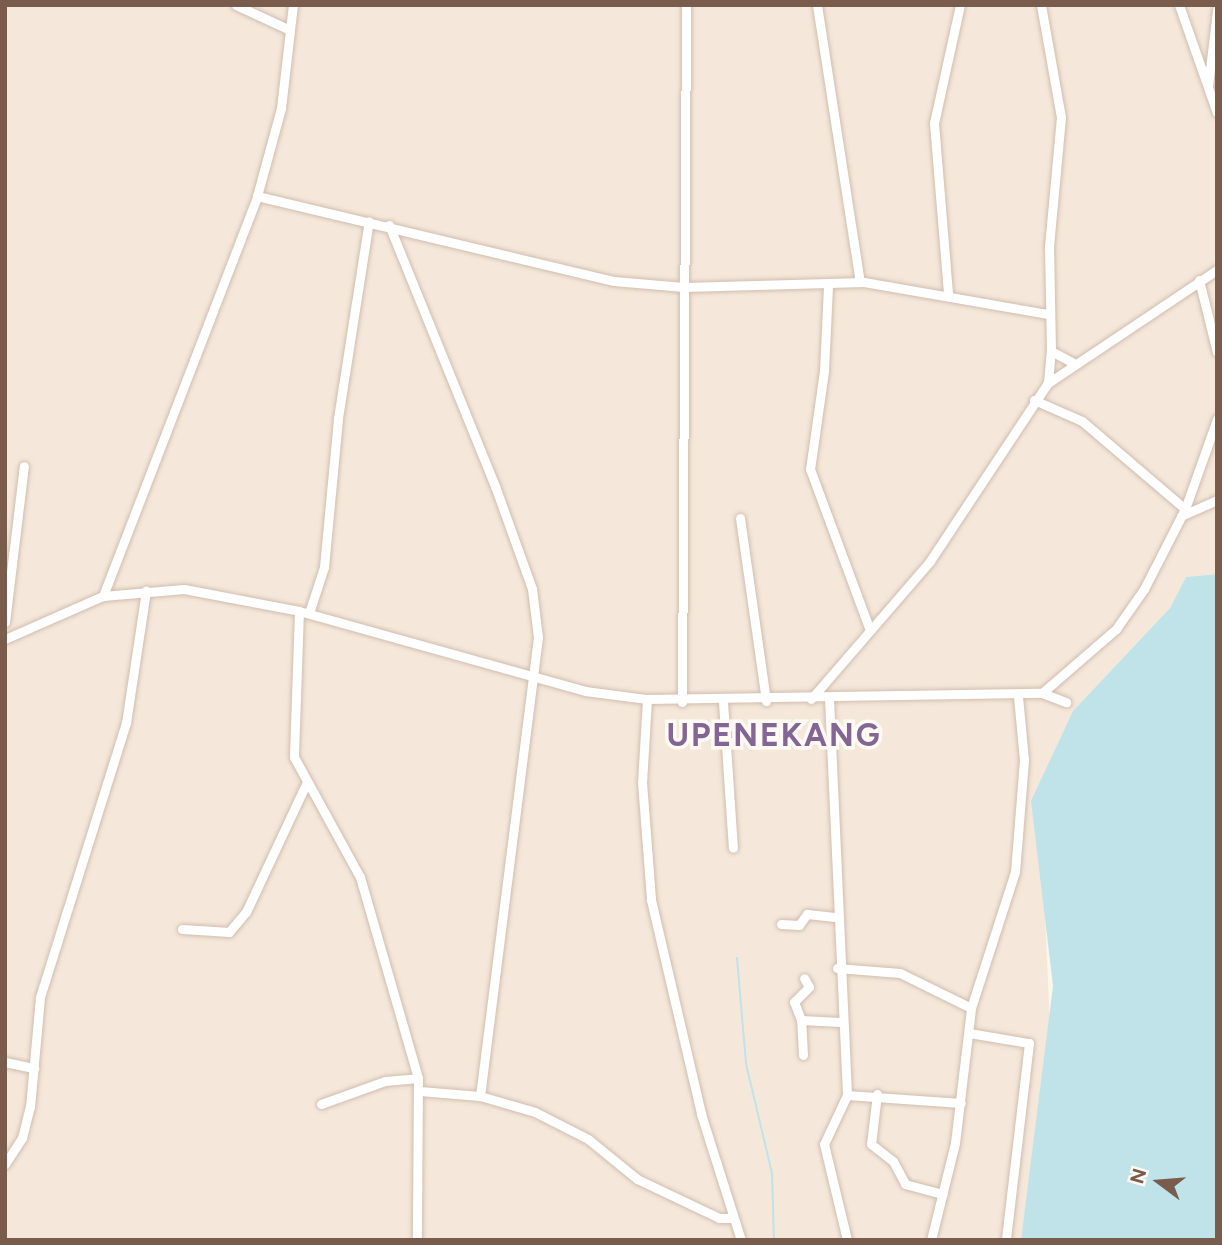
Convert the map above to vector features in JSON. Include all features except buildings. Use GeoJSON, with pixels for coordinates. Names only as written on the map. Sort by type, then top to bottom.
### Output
{"type":"FeatureCollection","features":[{"type":"Feature","properties":{"kind":"street"},"geometry":{"type":"LineString","coordinates":[[236,5],[288,29]]}},
{"type":"Feature","properties":{"kind":"street"},"geometry":{"type":"LineString","coordinates":[[103,596],[257,195],[281,108],[288,29],[293,5]]}},
{"type":"Feature","properties":{"kind":"street"},"geometry":{"type":"LineString","coordinates":[[682,702],[686,5]]}},
{"type":"Feature","properties":{"kind":"street"},"geometry":{"type":"LineString","coordinates":[[817,5],[860,282]]}},
{"type":"Feature","properties":{"kind":"street"},"geometry":{"type":"LineString","coordinates":[[948,293],[934,123],[960,5]]}},
{"type":"Feature","properties":{"kind":"street"},"geometry":{"type":"LineString","coordinates":[[1041,5],[1061,117],[1048,314],[1051,351],[1048,383]]}},
{"type":"Feature","properties":{"kind":"street"},"geometry":{"type":"LineString","coordinates":[[1179,5],[1217,113]]}},
{"type":"Feature","properties":{"kind":"street"},"geometry":{"type":"LineString","coordinates":[[1208,87],[1217,10]]}},
{"type":"Feature","properties":{"kind":"street"},"geometry":{"type":"LineString","coordinates":[[257,195],[614,281],[684,287],[828,286],[860,282],[948,293],[1006,311],[1048,314]]}},
{"type":"Feature","properties":{"kind":"street"},"geometry":{"type":"LineString","coordinates":[[369,221],[338,418],[324,567],[304,612],[294,757],[360,877],[418,1078],[417,1240]]}},
{"type":"Feature","properties":{"kind":"street"},"geometry":{"type":"LineString","coordinates":[[389,225],[532,589],[538,637],[480,1096]]}},
{"type":"Feature","properties":{"kind":"street"},"geometry":{"type":"LineString","coordinates":[[811,699],[960,519],[1034,400],[1048,383],[1072,362],[1217,270]]}},
{"type":"Feature","properties":{"kind":"street"},"geometry":{"type":"LineString","coordinates":[[1199,280],[1217,352]]}},
{"type":"Feature","properties":{"kind":"street"},"geometry":{"type":"LineString","coordinates":[[828,286],[824,372],[810,469],[869,628]]}},
{"type":"Feature","properties":{"kind":"street"},"geometry":{"type":"LineString","coordinates":[[1051,351],[1072,362]]}},
{"type":"Feature","properties":{"kind":"street"},"geometry":{"type":"LineString","coordinates":[[1034,400],[1082,421],[1183,513]]}},
{"type":"Feature","properties":{"kind":"street"},"geometry":{"type":"LineString","coordinates":[[1042,693],[1116,629],[1183,513],[1217,419]]}},
{"type":"Feature","properties":{"kind":"street"},"geometry":{"type":"LineString","coordinates":[[5,622],[24,466]]}},
{"type":"Feature","properties":{"kind":"street"},"geometry":{"type":"LineString","coordinates":[[1183,513],[1217,500]]}},
{"type":"Feature","properties":{"kind":"street"},"geometry":{"type":"LineString","coordinates":[[740,518],[766,701]]}},
{"type":"Feature","properties":{"kind":"street"},"geometry":{"type":"LineString","coordinates":[[5,1164],[22,1138],[34,1068],[40,997],[126,723],[146,590]]}},
{"type":"Feature","properties":{"kind":"street"},"geometry":{"type":"LineString","coordinates":[[5,639],[103,596],[146,590],[225,592],[532,678],[647,699],[723,702],[829,698],[1018,697],[1042,693],[1066,702]]}},
{"type":"Feature","properties":{"kind":"street"},"geometry":{"type":"LineString","coordinates":[[931,1240],[961,1103],[971,1008],[1015,872],[1024,760],[1018,697]]}},
{"type":"Feature","properties":{"kind":"street"},"geometry":{"type":"LineString","coordinates":[[829,698],[836,968],[847,1095],[824,1144],[847,1240]]}},
{"type":"Feature","properties":{"kind":"street"},"geometry":{"type":"LineString","coordinates":[[647,699],[642,782],[650,900],[741,1240]]}},
{"type":"Feature","properties":{"kind":"street"},"geometry":{"type":"LineString","coordinates":[[723,702],[733,848]]}},
{"type":"Feature","properties":{"kind":"street"},"geometry":{"type":"LineString","coordinates":[[182,929],[229,932],[246,912],[307,782]]}},
{"type":"Feature","properties":{"kind":"street"},"geometry":{"type":"LineString","coordinates":[[781,924],[799,925],[807,914],[835,917]]}},
{"type":"Feature","properties":{"kind":"street"},"geometry":{"type":"LineString","coordinates":[[836,968],[900,973],[971,1008]]}},
{"type":"Feature","properties":{"kind":"street"},"geometry":{"type":"LineString","coordinates":[[803,1055],[801,1020],[794,1002],[809,987],[804,978]]}},
{"type":"Feature","properties":{"kind":"street"},"geometry":{"type":"LineString","coordinates":[[801,1020],[841,1022]]}},
{"type":"Feature","properties":{"kind":"street"},"geometry":{"type":"LineString","coordinates":[[969,1033],[1028,1043],[1028,1087],[1006,1240]]}},
{"type":"Feature","properties":{"kind":"street"},"geometry":{"type":"LineString","coordinates":[[5,1062],[34,1068]]}},
{"type":"Feature","properties":{"kind":"street"},"geometry":{"type":"LineString","coordinates":[[321,1104],[385,1081],[418,1078]]}},
{"type":"Feature","properties":{"kind":"street"},"geometry":{"type":"LineString","coordinates":[[420,1091],[480,1096],[562,1124],[637,1179],[733,1218]]}},
{"type":"Feature","properties":{"kind":"street"},"geometry":{"type":"LineString","coordinates":[[847,1095],[877,1094],[921,1104],[961,1103]]}},
{"type":"Feature","properties":{"kind":"street"},"geometry":{"type":"LineString","coordinates":[[877,1094],[871,1144],[893,1161],[905,1184],[943,1194]]}},
{"type":"Feature","properties":{"kind":"shaded area"},"geometry":{"type":"Polygon","coordinates":[[[5,5],[1217,5],[1217,574],[1186,577],[1170,608],[1073,711],[1045,914],[1050,1027],[1021,1240],[5,1240],[5,5]]]}},
{"type":"Feature","properties":{"kind":"water"},"geometry":{"type":"Polygon","coordinates":[[[1217,574],[1217,1240],[1021,1240],[1053,986],[1031,801],[1073,711],[1170,608],[1186,577],[1217,574]]]}},
{"type":"Feature","properties":{"kind":"waterway"},"geometry":{"type":"LineString","coordinates":[[737,958],[746,1064],[772,1173],[774,1240]]}},
{"type":"Feature","properties":{"kind":"district","name":"UPENEKANG"},"geometry":{"type":"Point","coordinates":[774,735]}}]}
